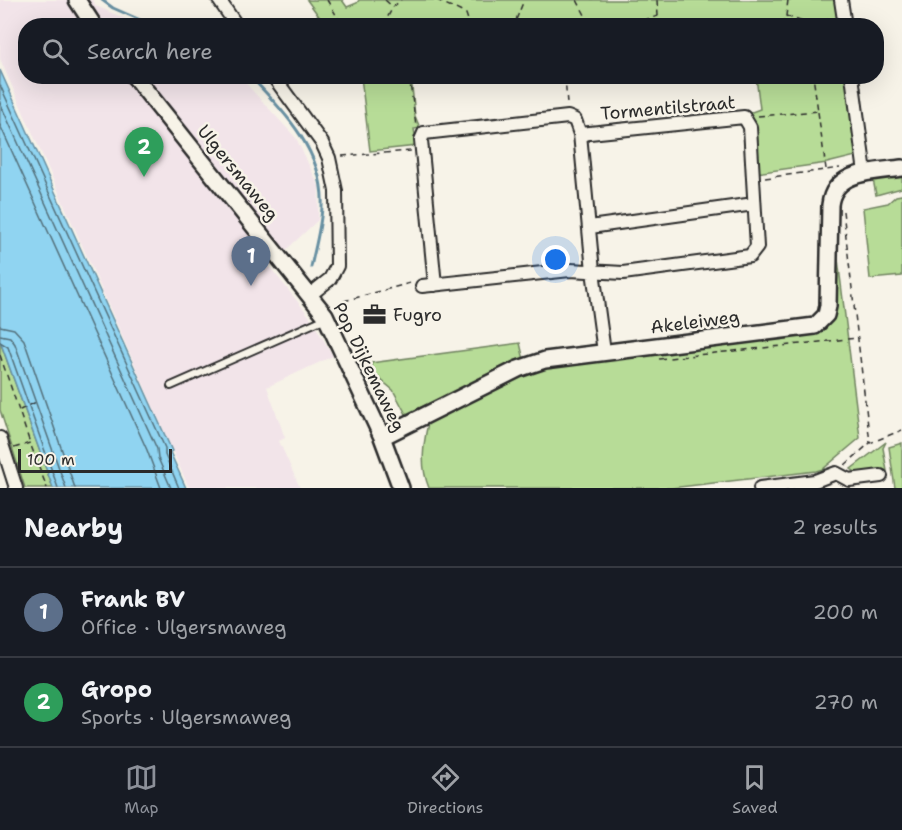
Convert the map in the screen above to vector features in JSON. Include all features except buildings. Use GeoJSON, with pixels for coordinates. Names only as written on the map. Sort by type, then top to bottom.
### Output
{"type":"FeatureCollection","features":[{"type":"Feature","properties":{"kind":"street"},"geometry":{"type":"LineString","coordinates":[[77,0],[89,18]]}},
{"type":"Feature","properties":{"kind":"street"},"geometry":{"type":"LineString","coordinates":[[219,0],[231,18]]}},
{"type":"Feature","properties":{"kind":"street"},"geometry":{"type":"LineString","coordinates":[[842,0],[844,18]]}},
{"type":"Feature","properties":{"kind":"street","name":"Ulgersmaweg"},"geometry":{"type":"LineString","coordinates":[[140,84],[310,295]]}},
{"type":"Feature","properties":{"kind":"street","name":"Pop Dijkemaweg"},"geometry":{"type":"LineString","coordinates":[[279,84],[322,143],[329,158],[336,191],[337,266],[330,279],[310,295],[326,317],[382,437],[401,488]]}},
{"type":"Feature","properties":{"kind":"street"},"geometry":{"type":"LineString","coordinates":[[853,84],[865,173]]}},
{"type":"Feature","properties":{"kind":"street"},"geometry":{"type":"LineString","coordinates":[[435,285],[421,136],[428,131],[568,117]]}},
{"type":"Feature","properties":{"kind":"street","name":"Tormentilstraat"},"geometry":{"type":"LineString","coordinates":[[568,117],[575,120],[580,134],[593,271],[604,352]]}},
{"type":"Feature","properties":{"kind":"street","name":"Tormentilstraat"},"geometry":{"type":"LineString","coordinates":[[422,286],[570,270],[623,273],[750,256],[757,247],[750,127],[744,117],[580,134]]}},
{"type":"Feature","properties":{"kind":"street","name":"Akeleiweg"},"geometry":{"type":"LineString","coordinates":[[382,437],[531,363],[815,326],[826,315],[828,306],[832,195],[846,179],[865,173],[902,168]]}},
{"type":"Feature","properties":{"kind":"street"},"geometry":{"type":"LineString","coordinates":[[590,227],[754,204]]}},
{"type":"Feature","properties":{"kind":"street"},"geometry":{"type":"LineString","coordinates":[[0,438],[2,451],[16,488]]}},
{"type":"Feature","properties":{"kind":"street"},"geometry":{"type":"LineString","coordinates":[[760,488],[815,481],[836,473],[849,480],[881,476]]}},
{"type":"Feature","properties":{"kind":"lane"},"geometry":{"type":"LineString","coordinates":[[171,387],[326,317]]}},
{"type":"Feature","properties":{"kind":"path"},"geometry":{"type":"LineString","coordinates":[[327,0],[338,18]]}},
{"type":"Feature","properties":{"kind":"path"},"geometry":{"type":"LineString","coordinates":[[385,0],[393,7]]}},
{"type":"Feature","properties":{"kind":"path"},"geometry":{"type":"LineString","coordinates":[[387,18],[393,7],[401,0]]}},
{"type":"Feature","properties":{"kind":"path"},"geometry":{"type":"LineString","coordinates":[[437,0],[466,14],[467,18]]}},
{"type":"Feature","properties":{"kind":"path"},"geometry":{"type":"LineString","coordinates":[[517,18],[524,0]]}},
{"type":"Feature","properties":{"kind":"path"},"geometry":{"type":"LineString","coordinates":[[577,0],[587,18]]}},
{"type":"Feature","properties":{"kind":"path"},"geometry":{"type":"LineString","coordinates":[[650,18],[657,16],[657,0]]}},
{"type":"Feature","properties":{"kind":"path"},"geometry":{"type":"LineString","coordinates":[[788,0],[786,16],[791,18]]}},
{"type":"Feature","properties":{"kind":"path"},"geometry":{"type":"LineString","coordinates":[[410,84],[414,123],[421,136]]}},
{"type":"Feature","properties":{"kind":"path"},"geometry":{"type":"LineString","coordinates":[[566,84],[568,117]]}},
{"type":"Feature","properties":{"kind":"path"},"geometry":{"type":"LineString","coordinates":[[814,84],[818,111],[821,115],[826,170]]}},
{"type":"Feature","properties":{"kind":"path"},"geometry":{"type":"LineString","coordinates":[[744,117],[818,111]]}},
{"type":"Feature","properties":{"kind":"path"},"geometry":{"type":"LineString","coordinates":[[329,158],[422,150]]}},
{"type":"Feature","properties":{"kind":"path"},"geometry":{"type":"LineString","coordinates":[[752,179],[841,168]]}},
{"type":"Feature","properties":{"kind":"path"},"geometry":{"type":"LineString","coordinates":[[842,202],[870,443]]}},
{"type":"Feature","properties":{"kind":"path"},"geometry":{"type":"LineString","coordinates":[[326,317],[344,301],[415,282],[422,286]]}},
{"type":"Feature","properties":{"kind":"path"},"geometry":{"type":"LineString","coordinates":[[651,360],[858,338]]}},
{"type":"Feature","properties":{"kind":"path"},"geometry":{"type":"LineString","coordinates":[[0,355],[47,488]]}},
{"type":"Feature","properties":{"kind":"path"},"geometry":{"type":"LineString","coordinates":[[19,411],[38,401]]}},
{"type":"Feature","properties":{"kind":"path"},"geometry":{"type":"LineString","coordinates":[[836,473],[870,443],[902,430]]}},
{"type":"Feature","properties":{"kind":"path"},"geometry":{"type":"LineString","coordinates":[[2,451],[30,443]]}},
{"type":"Feature","properties":{"kind":"shaded area"},"geometry":{"type":"Polygon","coordinates":[[[0,0],[93,0],[96,6],[123,18],[18,18],[18,84],[246,84],[296,138],[319,186],[318,220],[269,266],[310,317],[333,356],[267,387],[285,438],[279,441],[300,488],[189,488],[0,59],[0,0]]]}},
{"type":"Feature","properties":{"kind":"green space"},"geometry":{"type":"Polygon","coordinates":[[[307,0],[342,0],[347,7],[359,0],[839,0],[841,18],[320,18],[307,0]]]}},
{"type":"Feature","properties":{"kind":"green space"},"geometry":{"type":"Polygon","coordinates":[[[362,84],[412,84],[415,116],[420,128],[414,129],[417,146],[370,151],[362,84]]]}},
{"type":"Feature","properties":{"kind":"green space"},"geometry":{"type":"Polygon","coordinates":[[[757,84],[850,84],[860,155],[827,163],[756,173],[749,113],[760,109],[757,84]]]}},
{"type":"Feature","properties":{"kind":"green space"},"geometry":{"type":"Polygon","coordinates":[[[902,173],[902,188],[876,195],[873,179],[902,173]]]}},
{"type":"Feature","properties":{"kind":"green space"},"geometry":{"type":"Polygon","coordinates":[[[902,195],[902,276],[870,279],[863,208],[888,203],[896,196],[902,195]]]}},
{"type":"Feature","properties":{"kind":"green space"},"geometry":{"type":"Polygon","coordinates":[[[836,243],[860,438],[823,469],[671,488],[429,488],[424,472],[423,456],[428,423],[527,370],[824,322],[836,243]]]}},
{"type":"Feature","properties":{"kind":"green space"},"geometry":{"type":"Polygon","coordinates":[[[0,341],[53,488],[25,488],[0,410],[0,341]]]}},
{"type":"Feature","properties":{"kind":"green space"},"geometry":{"type":"Polygon","coordinates":[[[520,343],[524,360],[406,414],[393,390],[374,374],[371,363],[520,343]]]}},
{"type":"Feature","properties":{"kind":"green space"},"geometry":{"type":"Polygon","coordinates":[[[886,442],[883,448],[887,471],[857,473],[851,469],[886,442]]]}},
{"type":"Feature","properties":{"kind":"green space"},"geometry":{"type":"Polygon","coordinates":[[[902,443],[902,488],[895,488],[889,447],[902,443]]]}},
{"type":"Feature","properties":{"kind":"water"},"geometry":{"type":"Polygon","coordinates":[[[0,70],[172,451],[170,452],[186,488],[53,488],[0,341],[0,70]]]}},
{"type":"Feature","properties":{"kind":"waterway"},"geometry":{"type":"LineString","coordinates":[[102,0],[113,8],[136,18]]}},
{"type":"Feature","properties":{"kind":"waterway"},"geometry":{"type":"LineString","coordinates":[[257,84],[289,119],[310,152],[317,169],[322,207],[311,267]]}},
{"type":"Feature","properties":{"kind":"place","name":"Gropo"},"geometry":{"type":"Point","coordinates":[144,177]}},
{"type":"Feature","properties":{"kind":"place","name":"Frank BV"},"geometry":{"type":"Point","coordinates":[251,286]}},
{"type":"Feature","properties":{"kind":"place","name":"Fugro"},"geometry":{"type":"Point","coordinates":[375,315]}}]}
